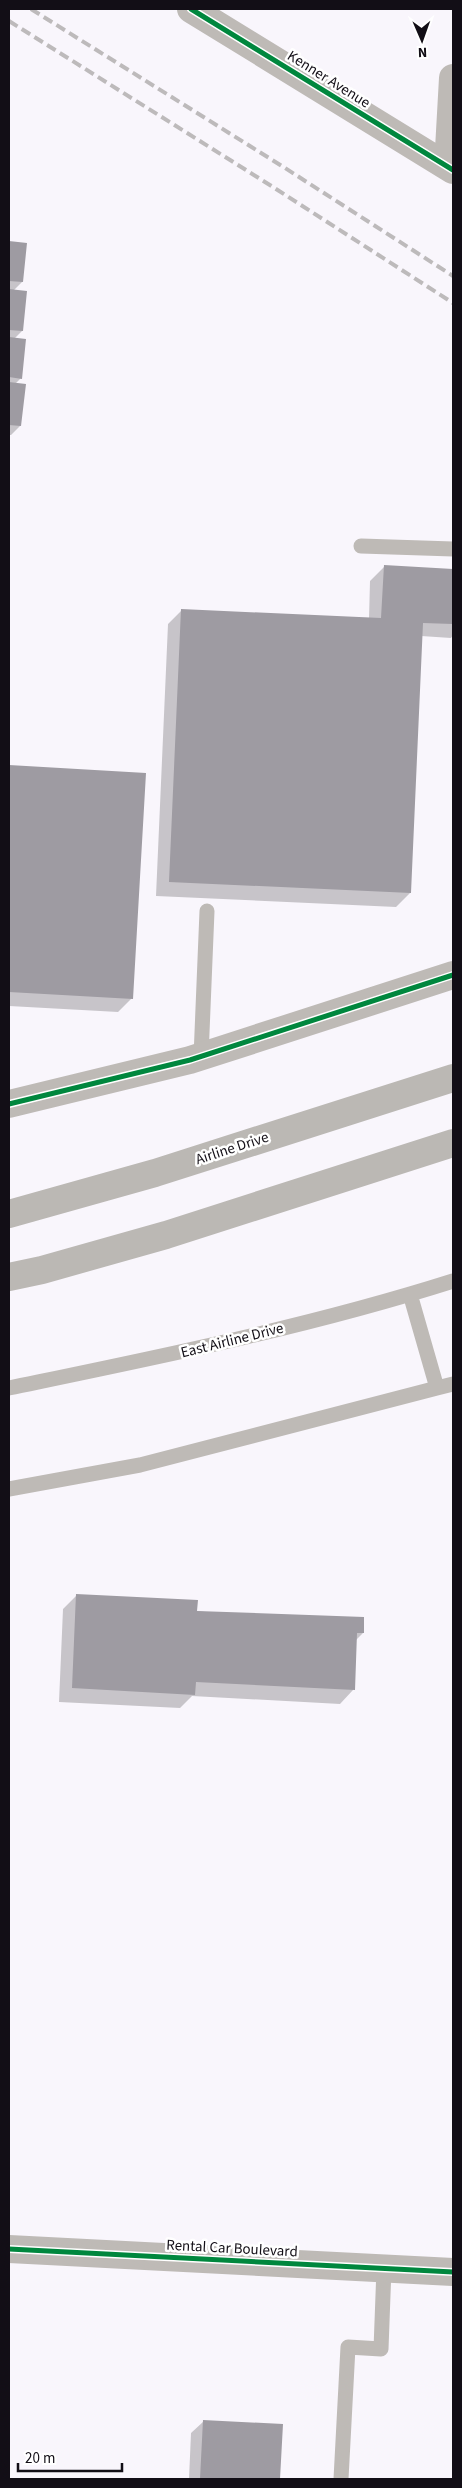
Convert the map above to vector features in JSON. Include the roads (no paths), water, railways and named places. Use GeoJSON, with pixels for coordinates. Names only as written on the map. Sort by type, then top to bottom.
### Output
{"type":"FeatureCollection","features":[{"type":"Feature","properties":{"kind":"highway","name":"Airline Drive"},"geometry":{"type":"LineString","coordinates":[[9,1214],[155,1173],[453,1078]]}},
{"type":"Feature","properties":{"kind":"highway"},"geometry":{"type":"LineString","coordinates":[[9,1277],[42,1270],[166,1235],[453,1143]]}},
{"type":"Feature","properties":{"kind":"street","name":"Kenner Avenue"},"geometry":{"type":"LineString","coordinates":[[191,9],[451,169]]}},
{"type":"Feature","properties":{"kind":"street"},"geometry":{"type":"LineString","coordinates":[[451,169],[453,78]]}},
{"type":"Feature","properties":{"kind":"street"},"geometry":{"type":"LineString","coordinates":[[9,1104],[201,1057],[453,975]]}},
{"type":"Feature","properties":{"kind":"street","name":"Rental Car Boulevard"},"geometry":{"type":"LineString","coordinates":[[9,2249],[453,2272]]}},
{"type":"Feature","properties":{"kind":"lane"},"geometry":{"type":"LineString","coordinates":[[361,546],[453,549]]}},
{"type":"Feature","properties":{"kind":"lane"},"geometry":{"type":"LineString","coordinates":[[201,1057],[207,911]]}},
{"type":"Feature","properties":{"kind":"lane","name":"East Airline Drive"},"geometry":{"type":"LineString","coordinates":[[9,1388],[204,1347],[410,1294],[453,1280]]}},
{"type":"Feature","properties":{"kind":"lane"},"geometry":{"type":"LineString","coordinates":[[410,1294],[437,1388]]}},
{"type":"Feature","properties":{"kind":"lane"},"geometry":{"type":"LineString","coordinates":[[9,1489],[140,1465],[453,1384]]}},
{"type":"Feature","properties":{"kind":"lane"},"geometry":{"type":"LineString","coordinates":[[341,2479],[348,2347],[381,2349],[384,2268]]}},
{"type":"Feature","properties":{"kind":"railway"},"geometry":{"type":"LineString","coordinates":[[31,9],[453,276]]}},
{"type":"Feature","properties":{"kind":"railway"},"geometry":{"type":"LineString","coordinates":[[9,21],[453,303]]}}]}
